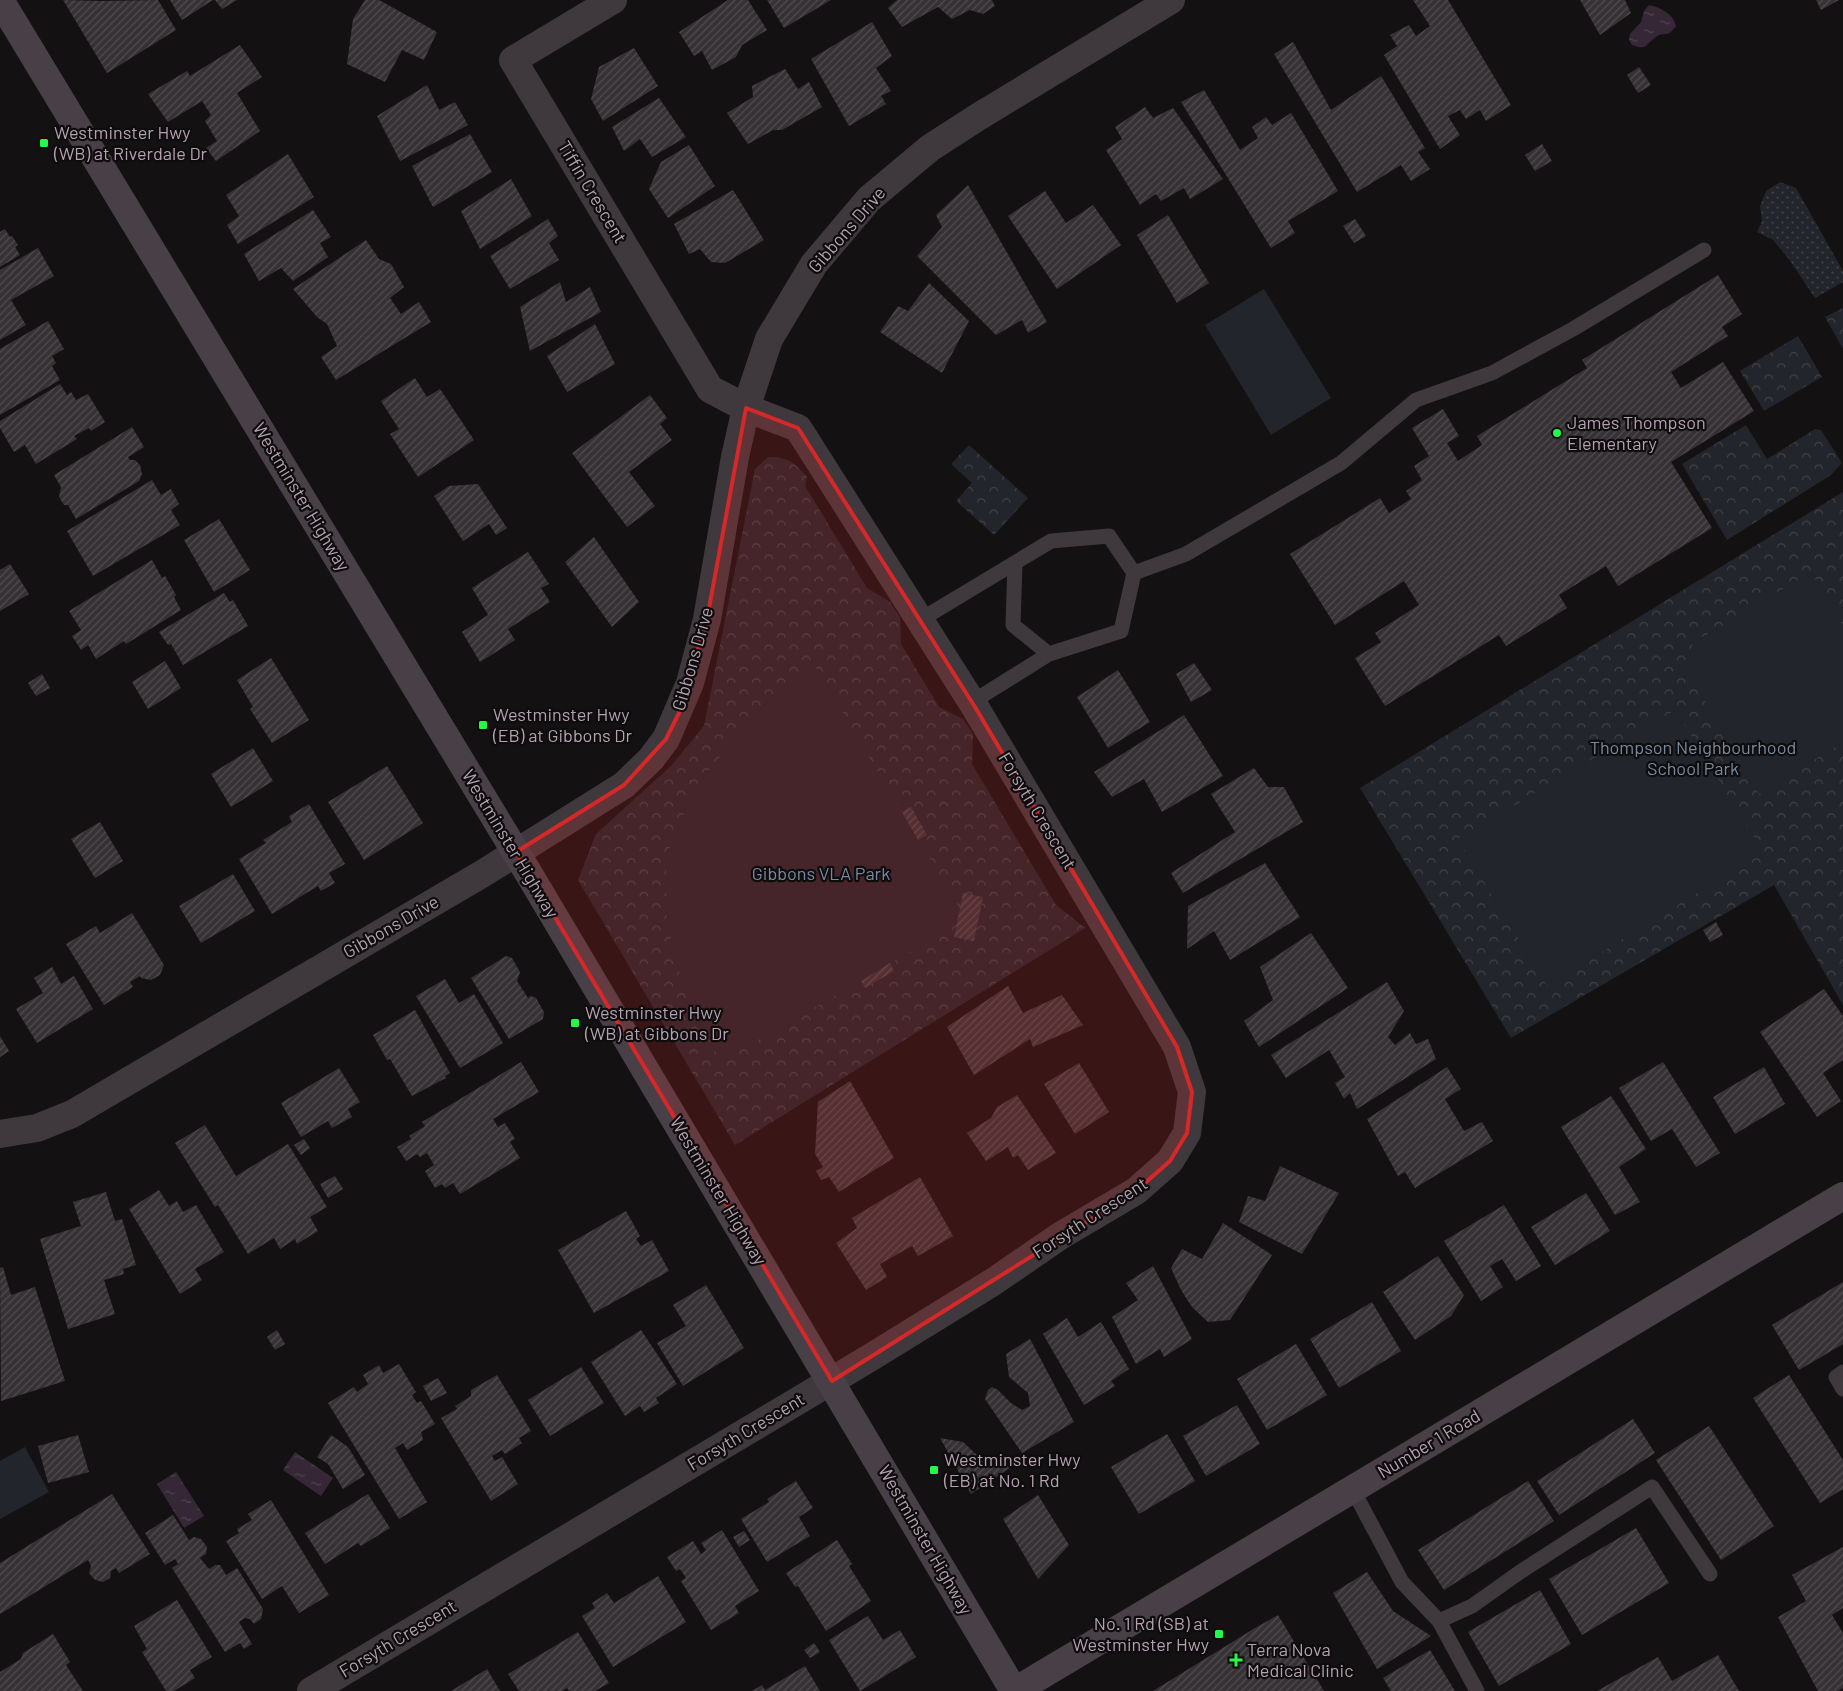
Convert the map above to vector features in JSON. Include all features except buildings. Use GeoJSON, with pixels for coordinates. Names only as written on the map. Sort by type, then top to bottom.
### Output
{"type":"FeatureCollection","features":[{"type":"Feature","properties":{"kind":"main road","name":"Westminster Highway"},"geometry":{"type":"LineString","coordinates":[[0,0],[516,852],[1015,1691]]}},
{"type":"Feature","properties":{"kind":"main road","name":"Number 1 Road"},"geometry":{"type":"LineString","coordinates":[[1015,1691],[1843,1196]]}},
{"type":"Feature","properties":{"kind":"street","name":"Tiffin Crescent"},"geometry":{"type":"LineString","coordinates":[[612,0],[513,60],[710,389],[746,408]]}},
{"type":"Feature","properties":{"kind":"street","name":"Gibbons Drive"},"geometry":{"type":"LineString","coordinates":[[0,1134],[37,1128],[72,1114],[482,874],[624,785],[651,760],[666,739],[690,684],[707,619],[735,457],[746,408],[768,339],[814,264],[869,199],[930,148],[978,116],[1171,0]]}},
{"type":"Feature","properties":{"kind":"street","name":"Forsyth Crescent"},"geometry":{"type":"LineString","coordinates":[[310,1691],[832,1381],[993,1282],[1060,1236],[1136,1191],[1170,1161],[1187,1134],[1192,1092],[1177,1047],[972,702],[798,428],[746,408]]}},
{"type":"Feature","properties":{"kind":"lane"},"geometry":{"type":"LineString","coordinates":[[1134,573],[1186,554],[1341,463],[1416,400],[1492,373],[1573,329],[1704,250]]}},
{"type":"Feature","properties":{"kind":"lane"},"geometry":{"type":"LineString","coordinates":[[920,620],[1051,541],[1109,536],[1134,573],[1120,631],[1049,654],[972,702]]}},
{"type":"Feature","properties":{"kind":"lane"},"geometry":{"type":"LineString","coordinates":[[1015,563],[1013,625],[1049,654]]}},
{"type":"Feature","properties":{"kind":"lane"},"geometry":{"type":"LineString","coordinates":[[1843,1372],[1836,1376],[1843,1389]]}},
{"type":"Feature","properties":{"kind":"lane"},"geometry":{"type":"LineString","coordinates":[[1439,1620],[1472,1606],[1520,1572],[1652,1487],[1710,1574]]}},
{"type":"Feature","properties":{"kind":"lane"},"geometry":{"type":"LineString","coordinates":[[1353,1490],[1402,1582],[1439,1620],[1477,1691]]}},
{"type":"Feature","properties":{"kind":"highlighted area"},"geometry":{"type":"Polygon","coordinates":[[[746,408],[798,428],[975,707],[1177,1047],[1192,1092],[1187,1133],[1170,1161],[1136,1191],[832,1381],[516,852],[624,785],[666,739],[680,711],[707,619],[746,408]]]}},
{"type":"Feature","properties":{"kind":"green space"},"geometry":{"type":"Polygon","coordinates":[[[1780,182],[1796,188],[1843,271],[1843,282],[1815,298],[1788,258],[1773,240],[1757,232],[1762,221],[1760,206],[1766,191],[1780,182]]]}},
{"type":"Feature","properties":{"kind":"green space"},"geometry":{"type":"Polygon","coordinates":[[[1264,289],[1331,398],[1271,435],[1205,325],[1264,289]]]}},
{"type":"Feature","properties":{"kind":"green space"},"geometry":{"type":"Polygon","coordinates":[[[1843,308],[1843,349],[1825,317],[1843,308]]]}},
{"type":"Feature","properties":{"kind":"green space"},"geometry":{"type":"Polygon","coordinates":[[[1798,336],[1822,377],[1764,411],[1740,371],[1798,336]]]}},
{"type":"Feature","properties":{"kind":"green space"},"geometry":{"type":"Polygon","coordinates":[[[1746,425],[1767,459],[1815,429],[1821,430],[1842,463],[1831,475],[1727,540],[1682,464],[1746,425]]]}},
{"type":"Feature","properties":{"kind":"green space"},"geometry":{"type":"Polygon","coordinates":[[[969,445],[1028,498],[994,535],[956,501],[972,483],[951,464],[969,445]]]}},
{"type":"Feature","properties":{"kind":"green space","name":"Gibbons VLA Park"},"geometry":{"type":"Polygon","coordinates":[[[768,457],[790,461],[807,477],[805,486],[867,588],[890,602],[900,617],[901,644],[939,707],[963,719],[973,734],[972,764],[1056,905],[1085,928],[735,1145],[578,880],[596,834],[671,766],[704,726],[755,469],[768,457]]]}},
{"type":"Feature","properties":{"kind":"green space","name":"Thompson Neighbourhood School Park"},"geometry":{"type":"Polygon","coordinates":[[[1843,492],[1843,1005],[1774,885],[1511,1038],[1360,788],[1843,492]]]}},
{"type":"Feature","properties":{"kind":"green space"},"geometry":{"type":"Polygon","coordinates":[[[1811,572],[1843,626],[1843,742],[1759,794],[1686,668],[1693,643],[1811,572]]]}},
{"type":"Feature","properties":{"kind":"green space"},"geometry":{"type":"Polygon","coordinates":[[[813,663],[957,904],[952,926],[861,981],[721,1061],[687,1001],[667,924],[666,858],[694,788],[763,705],[813,663]]]}},
{"type":"Feature","properties":{"kind":"green space"},"geometry":{"type":"Polygon","coordinates":[[[1675,710],[1763,852],[1547,986],[1458,839],[1675,710]]]}},
{"type":"Feature","properties":{"kind":"green space"},"geometry":{"type":"Polygon","coordinates":[[[25,1447],[49,1492],[0,1519],[0,1461],[25,1447]]]}},
{"type":"Feature","properties":{"kind":"water"},"geometry":{"type":"Polygon","coordinates":[[[1649,5],[1666,12],[1675,22],[1676,26],[1670,33],[1659,35],[1646,46],[1637,47],[1632,45],[1629,40],[1630,34],[1641,22],[1644,11],[1649,5]]]}},
{"type":"Feature","properties":{"kind":"water"},"geometry":{"type":"Polygon","coordinates":[[[295,1452],[333,1478],[321,1496],[283,1470],[295,1452]]]}},
{"type":"Feature","properties":{"kind":"water"},"geometry":{"type":"Polygon","coordinates":[[[176,1472],[204,1516],[184,1528],[157,1484],[176,1472]]]}},
{"type":"Feature","properties":{"kind":"place","name":"Westminster Hwy (WB) at Riverdale Dr"},"geometry":{"type":"Point","coordinates":[44,143]}},
{"type":"Feature","properties":{"kind":"place","name":"James Thompson Elementary"},"geometry":{"type":"Point","coordinates":[1557,433]}},
{"type":"Feature","properties":{"kind":"place","name":"Westminster Hwy (EB) at Gibbons Dr"},"geometry":{"type":"Point","coordinates":[483,725]}},
{"type":"Feature","properties":{"kind":"place","name":"Westminster Hwy (WB) at Gibbons Dr"},"geometry":{"type":"Point","coordinates":[575,1023]}},
{"type":"Feature","properties":{"kind":"place","name":"Westminster Hwy (EB) at No. 1 Rd"},"geometry":{"type":"Point","coordinates":[934,1470]}},
{"type":"Feature","properties":{"kind":"place","name":"No. 1 Rd (SB) at Westminster Hwy"},"geometry":{"type":"Point","coordinates":[1219,1634]}},
{"type":"Feature","properties":{"kind":"place","name":"Terra Nova Medical Clinic"},"geometry":{"type":"Point","coordinates":[1236,1660]}}]}
